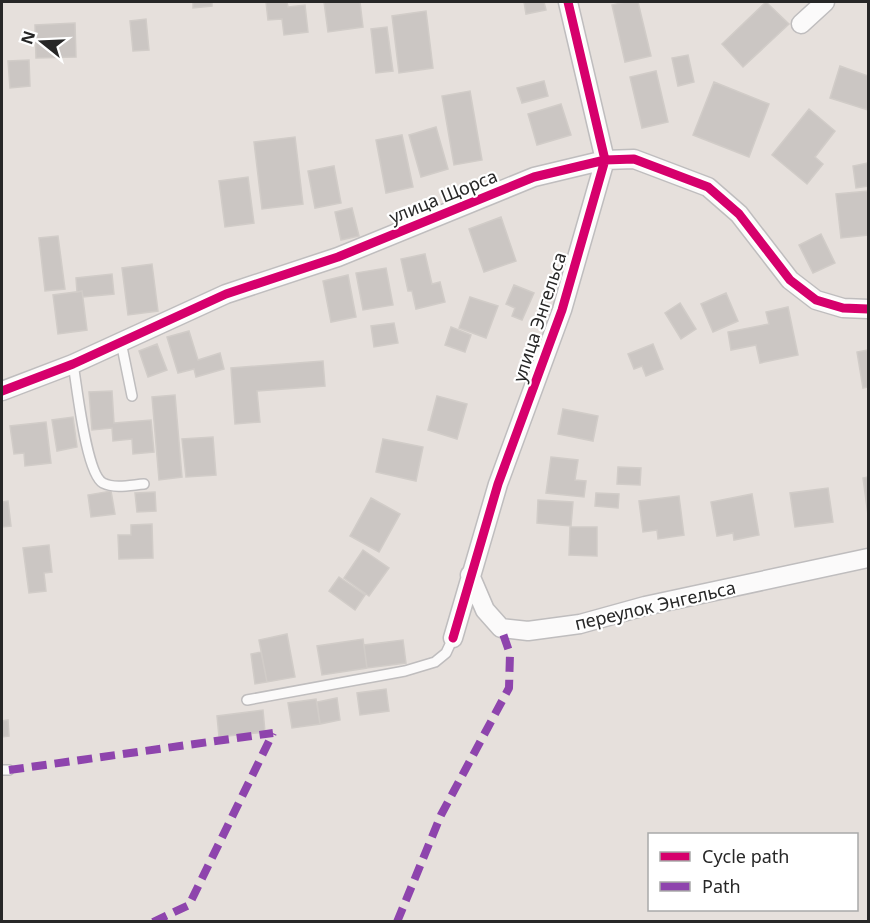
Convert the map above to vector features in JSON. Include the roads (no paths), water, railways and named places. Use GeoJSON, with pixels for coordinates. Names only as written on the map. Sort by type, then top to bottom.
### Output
{"type":"FeatureCollection","features":[{"type":"Feature","properties":{"kind":"street","name":"улица Энгельса"},"geometry":{"type":"LineString","coordinates":[[453,638],[498,484],[562,310],[604,160],[568,2]]}},
{"type":"Feature","properties":{"kind":"street"},"geometry":{"type":"LineString","coordinates":[[801,24],[825,2]]}},
{"type":"Feature","properties":{"kind":"street","name":"улица Щорса"},"geometry":{"type":"LineString","coordinates":[[2,391],[73,364],[226,294],[338,258],[534,177],[604,160],[634,159],[708,187],[739,214],[790,280],[816,300],[843,308],[868,309]]}},
{"type":"Feature","properties":{"kind":"street","name":"переулок Энгельса"},"geometry":{"type":"LineString","coordinates":[[470,576],[485,610],[501,628],[528,631],[580,624],[645,606],[868,558]]}},
{"type":"Feature","properties":{"kind":"lane"},"geometry":{"type":"LineString","coordinates":[[121,342],[132,396]]}},
{"type":"Feature","properties":{"kind":"lane"},"geometry":{"type":"LineString","coordinates":[[73,364],[87,452],[95,476],[102,482],[115,487],[144,484]]}},
{"type":"Feature","properties":{"kind":"lane"},"geometry":{"type":"LineString","coordinates":[[247,700],[405,671],[435,662],[446,653],[453,638]]}}]}
